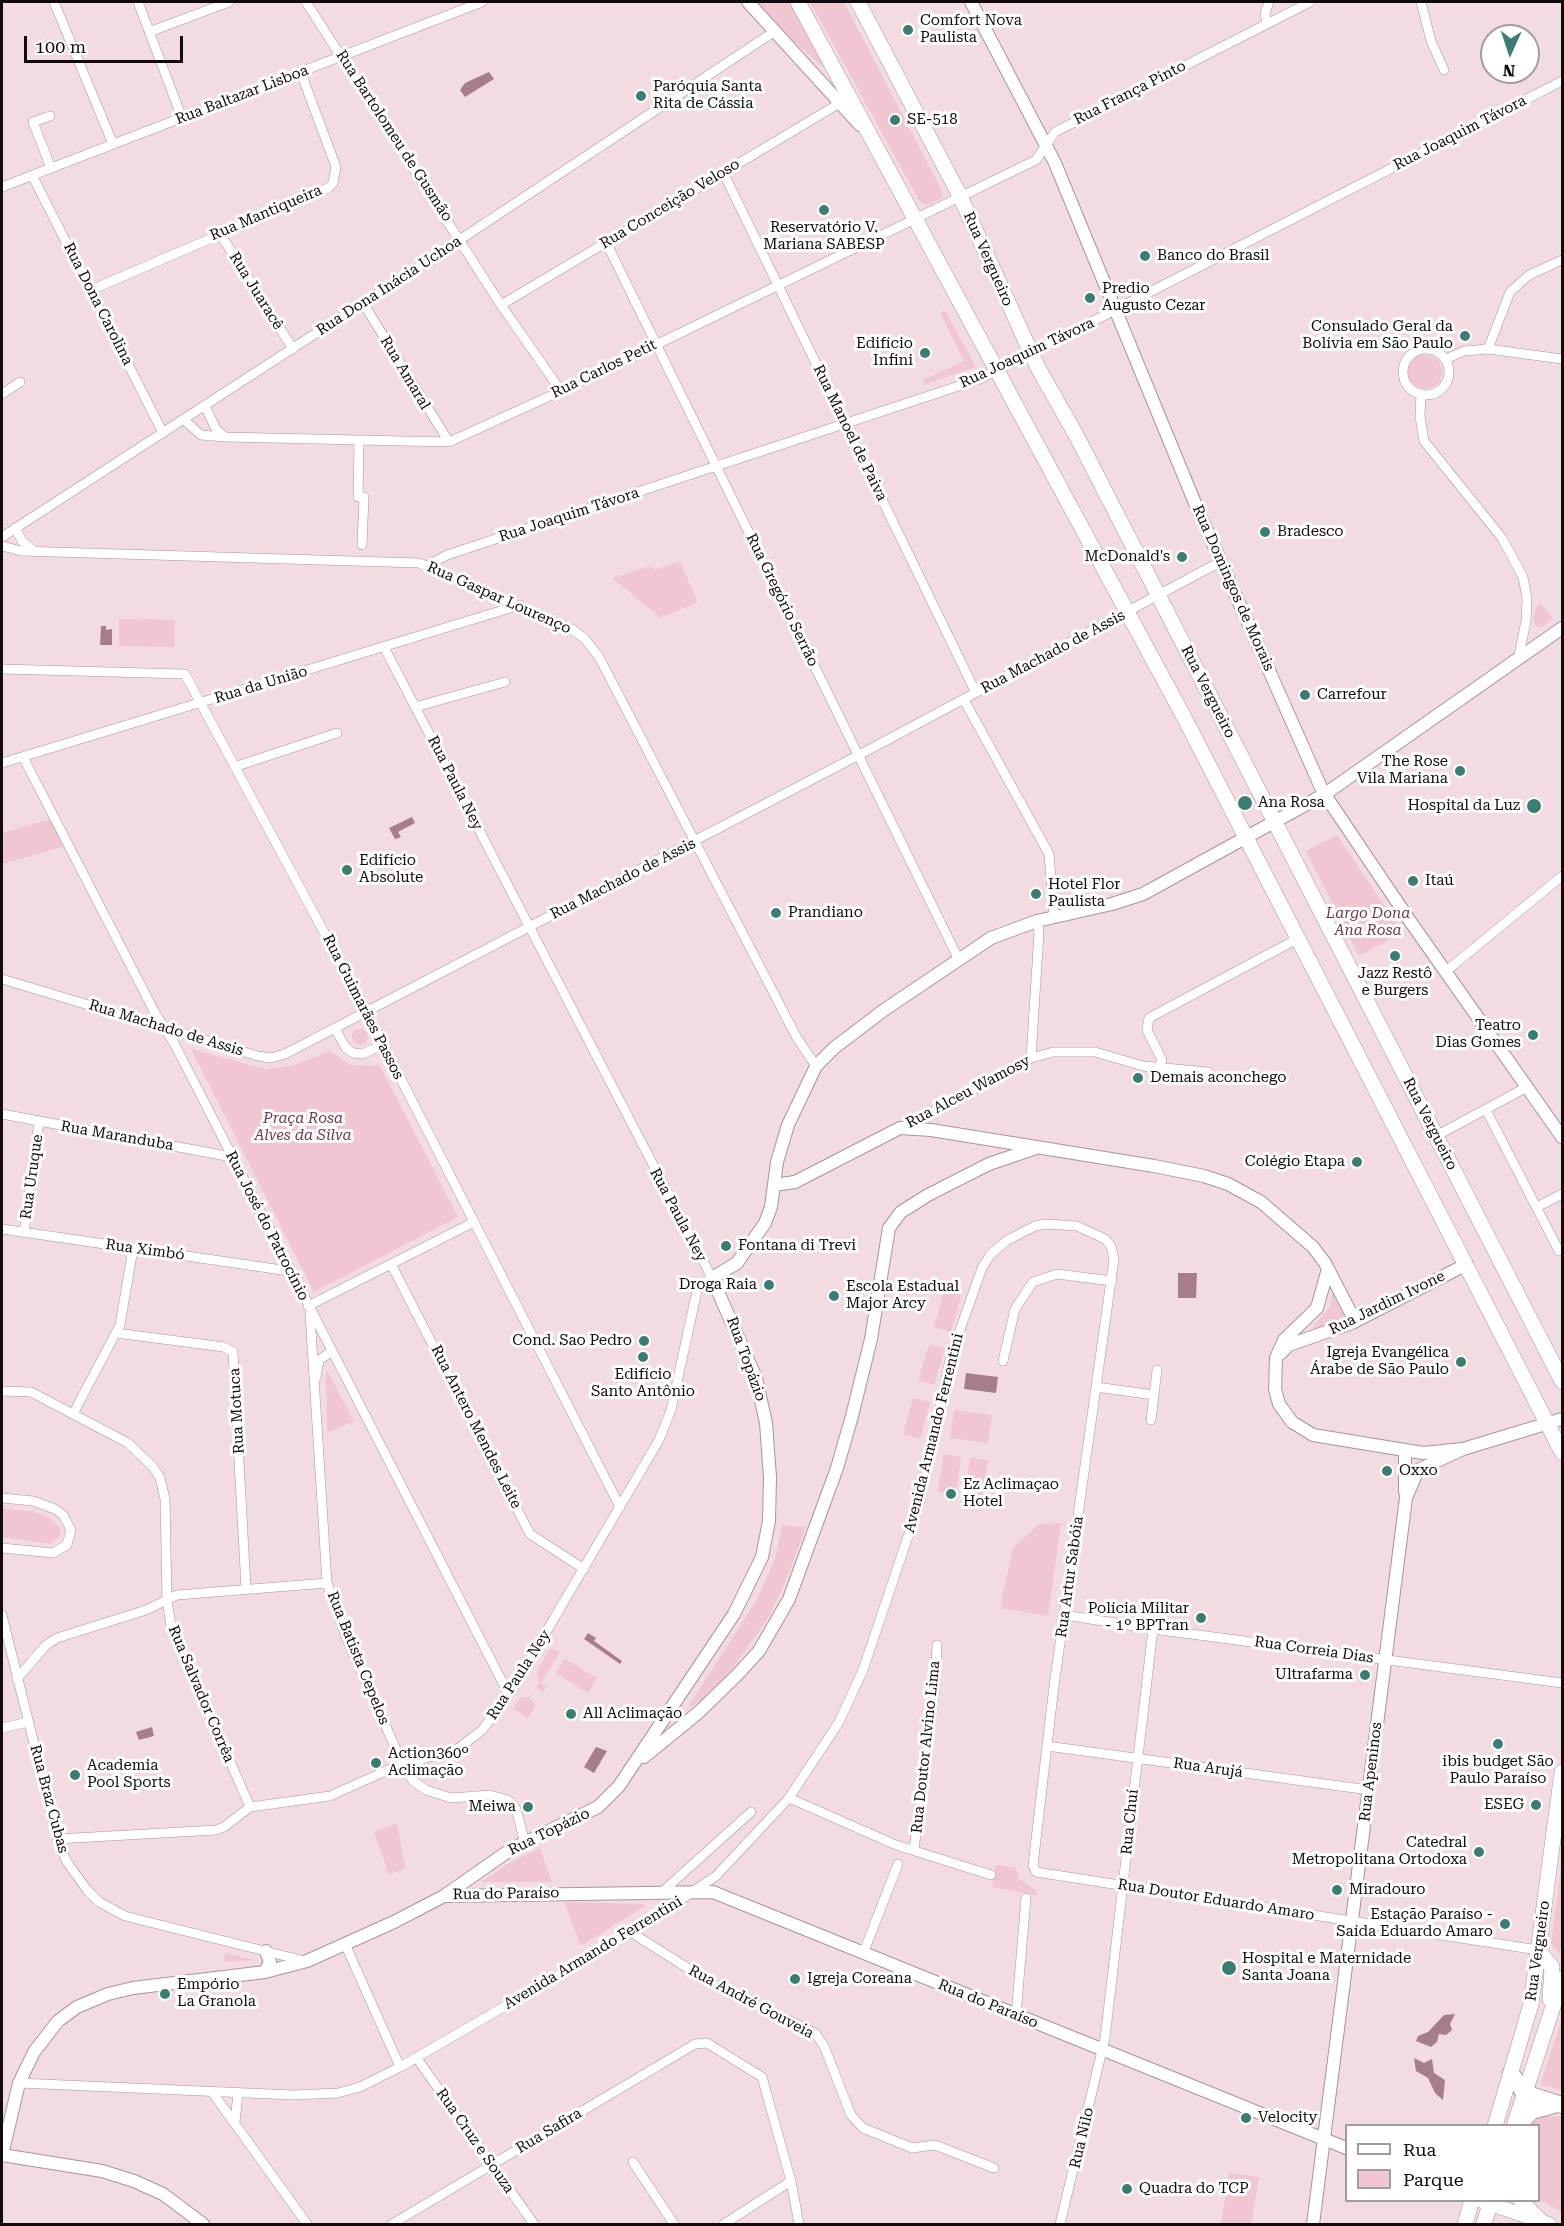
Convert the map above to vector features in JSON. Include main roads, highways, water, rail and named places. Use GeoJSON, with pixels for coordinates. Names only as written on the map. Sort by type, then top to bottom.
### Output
{"type":"FeatureCollection","features":[{"type":"Feature","properties":{"kind":"highway"},"geometry":{"type":"LineString","coordinates":[[1511,2073],[1524,2093],[1561,2104]]}},
{"type":"Feature","properties":{"kind":"highway"},"geometry":{"type":"LineString","coordinates":[[1518,2124],[1527,2114],[1538,2108],[1561,2104]]}},
{"type":"Feature","properties":{"kind":"main road","name":"Rua Vergueiro"},"geometry":{"type":"LineString","coordinates":[[798,2],[999,370],[1247,837],[1467,1264],[1556,1421],[1563,1452]]}},
{"type":"Feature","properties":{"kind":"main road","name":"Rua Vergueiro"},"geometry":{"type":"LineString","coordinates":[[858,2],[960,196],[1031,354],[1075,433],[1563,1381]]}},
{"type":"Feature","properties":{"kind":"main road","name":"Rua Vergueiro"},"geometry":{"type":"LineString","coordinates":[[1496,2124],[1529,2014],[1563,1772]]}},
{"type":"Feature","properties":{"kind":"main road"},"geometry":{"type":"LineString","coordinates":[[1538,1950],[1552,1967],[1548,2018]]}},
{"type":"Feature","properties":{"kind":"main road","name":"Rua Vergueiro"},"geometry":{"type":"LineString","coordinates":[[1516,2124],[1548,2018],[1563,1979]]}},
{"type":"Feature","properties":{"kind":"main road"},"geometry":{"type":"LineString","coordinates":[[1465,2224],[1471,2202]]}},
{"type":"Feature","properties":{"kind":"main road"},"geometry":{"type":"LineString","coordinates":[[1484,2224],[1487,2202],[1544,2222]]}},
{"type":"Feature","properties":{"kind":"main road"},"geometry":{"type":"LineString","coordinates":[[1522,2202],[1544,2222]]}},
{"type":"Feature","properties":{"kind":"place","name":"Comfort Nova Paulista"},"geometry":{"type":"Point","coordinates":[908,30]}},
{"type":"Feature","properties":{"kind":"place","name":"Paróquia Santa Rita de Cássia"},"geometry":{"type":"Point","coordinates":[641,96]}},
{"type":"Feature","properties":{"kind":"place","name":"SE-518"},"geometry":{"type":"Point","coordinates":[895,120]}},
{"type":"Feature","properties":{"kind":"place","name":"Reservatório V. Mariana SABESP"},"geometry":{"type":"Point","coordinates":[824,210]}},
{"type":"Feature","properties":{"kind":"place","name":"Banco do Brasil"},"geometry":{"type":"Point","coordinates":[1145,256]}},
{"type":"Feature","properties":{"kind":"place","name":"Predio Augusto Cezar"},"geometry":{"type":"Point","coordinates":[1090,298]}},
{"type":"Feature","properties":{"kind":"place","name":"Consulado Geral da Bolívia em São Paulo"},"geometry":{"type":"Point","coordinates":[1465,336]}},
{"type":"Feature","properties":{"kind":"place","name":"Edifício Infini"},"geometry":{"type":"Point","coordinates":[925,353]}},
{"type":"Feature","properties":{"kind":"place","name":"Bradesco"},"geometry":{"type":"Point","coordinates":[1265,532]}},
{"type":"Feature","properties":{"kind":"place","name":"McDonald's"},"geometry":{"type":"Point","coordinates":[1182,557]}},
{"type":"Feature","properties":{"kind":"place","name":"Carrefour"},"geometry":{"type":"Point","coordinates":[1305,695]}},
{"type":"Feature","properties":{"kind":"place","name":"The Rose Vila Mariana"},"geometry":{"type":"Point","coordinates":[1460,771]}},
{"type":"Feature","properties":{"kind":"place","name":"Ana Rosa"},"geometry":{"type":"Point","coordinates":[1245,803]}},
{"type":"Feature","properties":{"kind":"place","name":"Hospital da Luz"},"geometry":{"type":"Point","coordinates":[1534,806]}},
{"type":"Feature","properties":{"kind":"place","name":"Edifício Absolute"},"geometry":{"type":"Point","coordinates":[347,870]}},
{"type":"Feature","properties":{"kind":"place","name":"Itaú"},"geometry":{"type":"Point","coordinates":[1413,881]}},
{"type":"Feature","properties":{"kind":"place","name":"Hotel Flor Paulista"},"geometry":{"type":"Point","coordinates":[1036,894]}},
{"type":"Feature","properties":{"kind":"place","name":"Prandiano"},"geometry":{"type":"Point","coordinates":[776,913]}},
{"type":"Feature","properties":{"kind":"place","name":"Jazz Restô e Burgers"},"geometry":{"type":"Point","coordinates":[1395,956]}},
{"type":"Feature","properties":{"kind":"place","name":"Teatro Dias Gomes"},"geometry":{"type":"Point","coordinates":[1533,1035]}},
{"type":"Feature","properties":{"kind":"place","name":"Demais aconchego"},"geometry":{"type":"Point","coordinates":[1138,1078]}},
{"type":"Feature","properties":{"kind":"place","name":"Colégio Etapa"},"geometry":{"type":"Point","coordinates":[1357,1162]}},
{"type":"Feature","properties":{"kind":"place","name":"Fontana di Trevi"},"geometry":{"type":"Point","coordinates":[726,1246]}},
{"type":"Feature","properties":{"kind":"place","name":"Droga Raia"},"geometry":{"type":"Point","coordinates":[769,1285]}},
{"type":"Feature","properties":{"kind":"place","name":"Escola Estadual Major Arcy"},"geometry":{"type":"Point","coordinates":[834,1296]}},
{"type":"Feature","properties":{"kind":"place","name":"Cond. Sao Pedro"},"geometry":{"type":"Point","coordinates":[644,1341]}},
{"type":"Feature","properties":{"kind":"place","name":"Edifício Santo Antônio"},"geometry":{"type":"Point","coordinates":[643,1357]}},
{"type":"Feature","properties":{"kind":"place","name":"Igreja Evangélica Árabe de São Paulo"},"geometry":{"type":"Point","coordinates":[1461,1362]}},
{"type":"Feature","properties":{"kind":"place","name":"Oxxo"},"geometry":{"type":"Point","coordinates":[1387,1471]}},
{"type":"Feature","properties":{"kind":"place","name":"Ez Aclimaçao Hotel"},"geometry":{"type":"Point","coordinates":[951,1494]}},
{"type":"Feature","properties":{"kind":"place","name":"Polícia Militar - 1º BPTran"},"geometry":{"type":"Point","coordinates":[1201,1618]}},
{"type":"Feature","properties":{"kind":"place","name":"Ultrafarma"},"geometry":{"type":"Point","coordinates":[1365,1675]}},
{"type":"Feature","properties":{"kind":"place","name":"All Aclimação"},"geometry":{"type":"Point","coordinates":[571,1714]}},
{"type":"Feature","properties":{"kind":"place","name":"ibis budget São Paulo Paraíso"},"geometry":{"type":"Point","coordinates":[1498,1744]}},
{"type":"Feature","properties":{"kind":"place","name":"Action360º Aclimação"},"geometry":{"type":"Point","coordinates":[376,1763]}},
{"type":"Feature","properties":{"kind":"place","name":"Academia Pool Sports"},"geometry":{"type":"Point","coordinates":[75,1775]}},
{"type":"Feature","properties":{"kind":"place","name":"ESEG"},"geometry":{"type":"Point","coordinates":[1536,1805]}},
{"type":"Feature","properties":{"kind":"place","name":"Meiwa"},"geometry":{"type":"Point","coordinates":[528,1807]}},
{"type":"Feature","properties":{"kind":"place","name":"Catedral Metropolitana Ortodoxa"},"geometry":{"type":"Point","coordinates":[1479,1852]}},
{"type":"Feature","properties":{"kind":"place","name":"Miradouro"},"geometry":{"type":"Point","coordinates":[1337,1890]}},
{"type":"Feature","properties":{"kind":"place","name":"Estação Paraíso - Saída Eduardo Amaro"},"geometry":{"type":"Point","coordinates":[1505,1924]}},
{"type":"Feature","properties":{"kind":"place","name":"Hospital e Maternidade Santa Joana"},"geometry":{"type":"Point","coordinates":[1229,1968]}},
{"type":"Feature","properties":{"kind":"place","name":"Igreja Coreana"},"geometry":{"type":"Point","coordinates":[795,1979]}},
{"type":"Feature","properties":{"kind":"place","name":"Empório La Granola"},"geometry":{"type":"Point","coordinates":[165,1994]}},
{"type":"Feature","properties":{"kind":"place","name":"Velocity"},"geometry":{"type":"Point","coordinates":[1246,2118]}},
{"type":"Feature","properties":{"kind":"place","name":"Quadra do TCP"},"geometry":{"type":"Point","coordinates":[1127,2189]}},
{"type":"Feature","properties":{"kind":"park label","name":"Largo Dona Ana Rosa"},"geometry":{"type":"Point","coordinates":[1368,922]}},
{"type":"Feature","properties":{"kind":"park label","name":"Praça Rosa Alves da Silva"},"geometry":{"type":"Point","coordinates":[303,1128]}}]}
